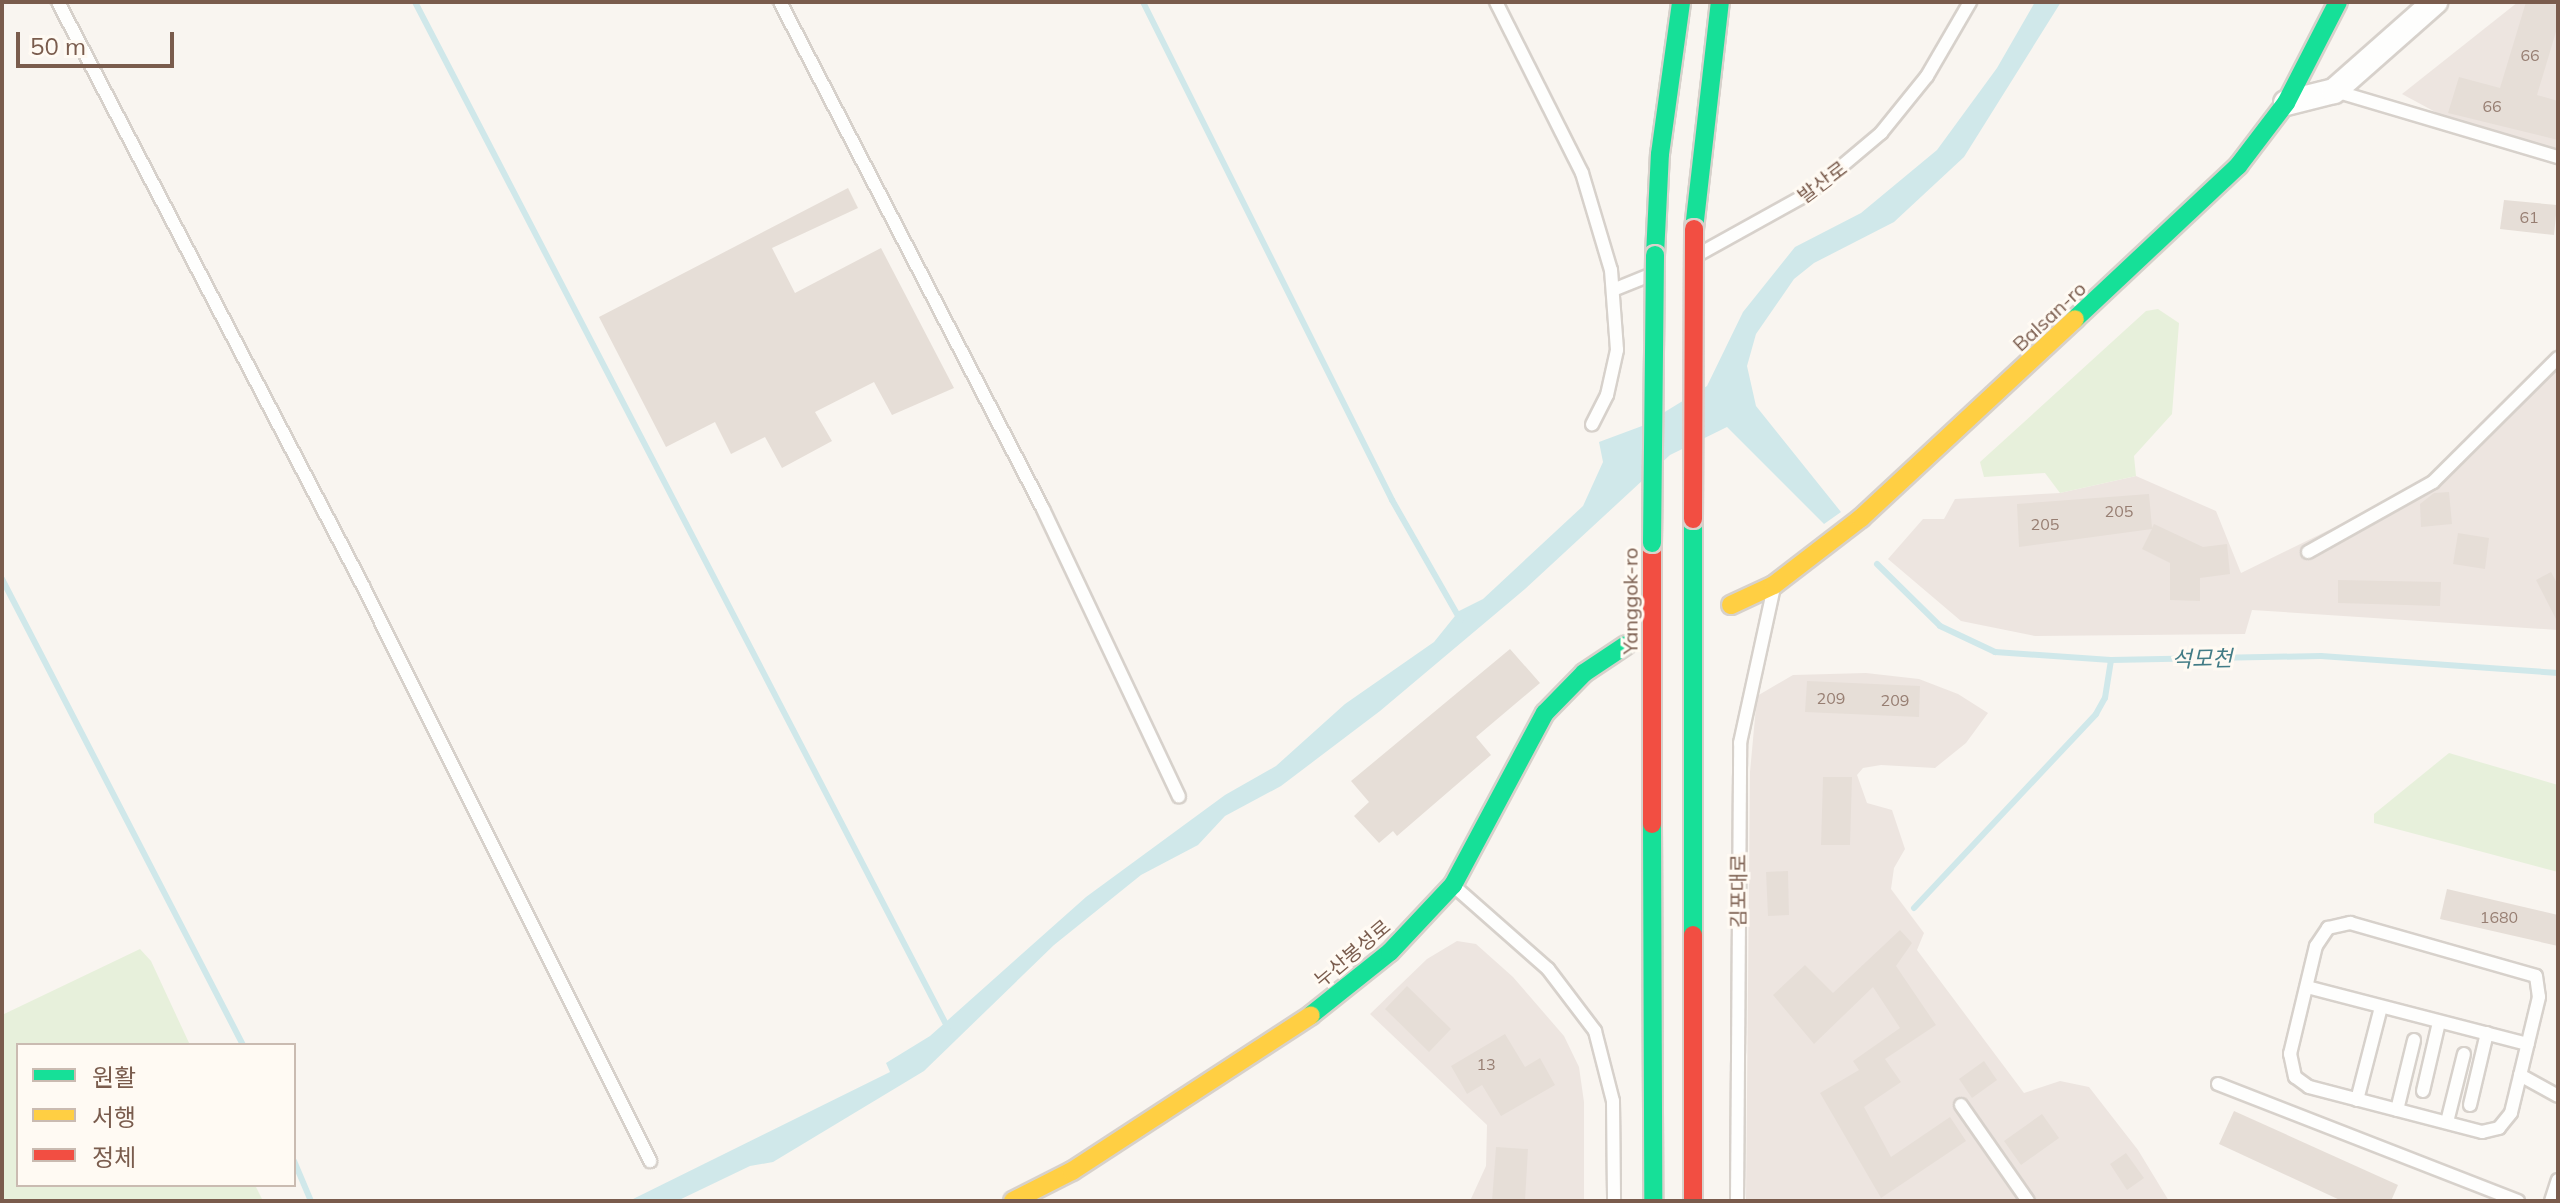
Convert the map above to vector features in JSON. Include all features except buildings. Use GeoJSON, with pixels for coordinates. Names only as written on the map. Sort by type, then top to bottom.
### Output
{"type":"FeatureCollection","features":[{"type":"Feature","properties":{"kind":"main road","name":"Yanggok-ro"},"geometry":{"type":"LineString","coordinates":[[1653,1196],[1652,543],[1662,260],[1660,154],[1681,2]]}},
{"type":"Feature","properties":{"kind":"main road"},"geometry":{"type":"LineString","coordinates":[[1693,1201],[1694,229],[1720,2]]}},
{"type":"Feature","properties":{"kind":"main road","name":"Balsan-ro"},"geometry":{"type":"LineString","coordinates":[[1731,605],[1774,585],[1861,518],[2031,363],[2238,166],[2286,103],[2338,2]]}},
{"type":"Feature","properties":{"kind":"main road","name":"누산봉성로"},"geometry":{"type":"LineString","coordinates":[[1013,1201],[1072,1171],[1295,1027],[1390,952],[1453,885],[1545,713],[1584,673],[1626,645]]}},
{"type":"Feature","properties":{"kind":"street"},"geometry":{"type":"LineString","coordinates":[[2286,103],[2334,91],[2435,2]]}},
{"type":"Feature","properties":{"kind":"lane"},"geometry":{"type":"LineString","coordinates":[[58,2],[363,586],[650,1161]]}},
{"type":"Feature","properties":{"kind":"lane"},"geometry":{"type":"LineString","coordinates":[[780,2],[1043,509],[1179,797]]}},
{"type":"Feature","properties":{"kind":"lane"},"geometry":{"type":"LineString","coordinates":[[1496,2],[1582,173],[1598,217],[1613,290],[1613,375],[1592,424]]}},
{"type":"Feature","properties":{"kind":"lane","name":"발산로"},"geometry":{"type":"LineString","coordinates":[[1682,261],[1771,218],[1881,133],[1927,76],[1970,2]]}},
{"type":"Feature","properties":{"kind":"lane"},"geometry":{"type":"LineString","coordinates":[[2334,91],[2558,157]]}},
{"type":"Feature","properties":{"kind":"lane"},"geometry":{"type":"LineString","coordinates":[[1613,290],[1662,260]]}},
{"type":"Feature","properties":{"kind":"lane"},"geometry":{"type":"LineString","coordinates":[[2308,552],[2433,482],[2558,358]]}},
{"type":"Feature","properties":{"kind":"lane","name":"김포대로"},"geometry":{"type":"LineString","coordinates":[[1737,1201],[1740,743],[1774,585]]}},
{"type":"Feature","properties":{"kind":"lane"},"geometry":{"type":"LineString","coordinates":[[1453,885],[1548,969],[1595,1031],[1613,1101],[1614,1201]]}},
{"type":"Feature","properties":{"kind":"lane"},"geometry":{"type":"LineString","coordinates":[[2350,923],[2531,972],[2541,990],[2511,1113],[2499,1128],[2482,1132],[2309,1087],[2290,1070],[2307,987],[2323,934],[2336,924],[2350,923]]}},
{"type":"Feature","properties":{"kind":"lane"},"geometry":{"type":"LineString","coordinates":[[2307,987],[2528,1044]]}},
{"type":"Feature","properties":{"kind":"lane"},"geometry":{"type":"LineString","coordinates":[[2357,1100],[2381,1007]]}},
{"type":"Feature","properties":{"kind":"lane"},"geometry":{"type":"LineString","coordinates":[[2423,1091],[2439,1022]]}},
{"type":"Feature","properties":{"kind":"lane"},"geometry":{"type":"LineString","coordinates":[[2470,1105],[2487,1033]]}},
{"type":"Feature","properties":{"kind":"lane"},"geometry":{"type":"LineString","coordinates":[[2397,1110],[2414,1040]]}},
{"type":"Feature","properties":{"kind":"lane"},"geometry":{"type":"LineString","coordinates":[[2447,1122],[2464,1054]]}},
{"type":"Feature","properties":{"kind":"lane"},"geometry":{"type":"LineString","coordinates":[[2520,1075],[2558,1096]]}},
{"type":"Feature","properties":{"kind":"lane"},"geometry":{"type":"LineString","coordinates":[[2218,1084],[2518,1201]]}},
{"type":"Feature","properties":{"kind":"lane"},"geometry":{"type":"LineString","coordinates":[[1961,1105],[2028,1201]]}},
{"type":"Feature","properties":{"kind":"lane"},"geometry":{"type":"LineString","coordinates":[[2551,1201],[2558,1180]]}},
{"type":"Feature","properties":{"kind":"shaded area"},"geometry":{"type":"Polygon","coordinates":[[[2518,2],[2558,2],[2558,151],[2439,114],[2402,94],[2518,2]]]}},
{"type":"Feature","properties":{"kind":"shaded area"},"geometry":{"type":"Polygon","coordinates":[[[2558,348],[2558,630],[2252,610],[2245,634],[2035,636],[1961,621],[1888,559],[1923,519],[1944,519],[1955,499],[2060,493],[2136,476],[2216,511],[2241,573],[2417,487],[2444,467],[2558,348]]]}},
{"type":"Feature","properties":{"kind":"shaded area"},"geometry":{"type":"Polygon","coordinates":[[[1866,673],[1919,679],[1958,694],[1988,713],[1966,743],[1935,768],[1881,765],[1863,768],[1857,775],[1867,803],[1892,810],[1905,849],[1894,868],[1891,889],[1924,933],[1917,950],[2024,1093],[2060,1081],[2089,1087],[2138,1150],[2169,1201],[1746,1201],[1750,772],[1757,696],[1793,675],[1866,673]]]}},
{"type":"Feature","properties":{"kind":"shaded area"},"geometry":{"type":"Polygon","coordinates":[[[1457,941],[1476,944],[1513,977],[1564,1036],[1579,1067],[1584,1102],[1584,1201],[1470,1201],[1486,1166],[1487,1125],[1370,1014],[1427,959],[1457,941]]]}},
{"type":"Feature","properties":{"kind":"green space"},"geometry":{"type":"Polygon","coordinates":[[[2158,309],[2179,323],[2172,414],[2134,456],[2136,476],[2060,493],[2045,473],[1984,477],[1980,462],[2146,311],[2158,309]]]}},
{"type":"Feature","properties":{"kind":"green space"},"geometry":{"type":"Polygon","coordinates":[[[2449,753],[2558,785],[2558,872],[2374,823],[2374,814],[2449,753]]]}},
{"type":"Feature","properties":{"kind":"green space"},"geometry":{"type":"Polygon","coordinates":[[[140,949],[151,961],[189,1043],[16,1043],[16,1187],[256,1187],[263,1201],[2,1201],[2,1015],[140,949]]]}},
{"type":"Feature","properties":{"kind":"water"},"geometry":{"type":"Polygon","coordinates":[[[2035,2],[2061,2],[1964,157],[1894,222],[1814,263],[1794,279],[1756,334],[1747,366],[1756,406],[1841,512],[1824,524],[1727,427],[1670,455],[1525,589],[1380,711],[1281,786],[1225,816],[1198,845],[1141,875],[1054,945],[924,1071],[773,1162],[750,1166],[677,1201],[629,1201],[890,1072],[886,1063],[930,1036],[1086,897],[1225,795],[1276,766],[1345,704],[1434,642],[1459,611],[1483,599],[1583,506],[1603,462],[1599,442],[1642,426],[1707,386],[1743,312],[1795,247],[1861,213],[1937,150],[1997,68],[2035,2]]]}},
{"type":"Feature","properties":{"kind":"waterway"},"geometry":{"type":"LineString","coordinates":[[415,2],[948,1028]]}},
{"type":"Feature","properties":{"kind":"waterway"},"geometry":{"type":"LineString","coordinates":[[1143,2],[1392,500],[1461,621]]}},
{"type":"Feature","properties":{"kind":"waterway","name":"석모천"},"geometry":{"type":"LineString","coordinates":[[1877,564],[1940,626],[1995,652],[2111,660],[2321,656],[2558,673]]}},
{"type":"Feature","properties":{"kind":"waterway"},"geometry":{"type":"LineString","coordinates":[[2,579],[242,1043]]}},
{"type":"Feature","properties":{"kind":"waterway"},"geometry":{"type":"LineString","coordinates":[[1914,908],[2096,714],[2105,698],[2111,660]]}},
{"type":"Feature","properties":{"kind":"waterway"},"geometry":{"type":"LineString","coordinates":[[296,1166],[311,1201]]}},
{"type":"Feature","properties":{"kind":"traffic: fast"},"geometry":{"type":"LineString","coordinates":[[1655,255],[1660,154],[1681,2]]}},
{"type":"Feature","properties":{"kind":"traffic: fast"},"geometry":{"type":"LineString","coordinates":[[1694,229],[1720,2]]}},
{"type":"Feature","properties":{"kind":"traffic: fast"},"geometry":{"type":"LineString","coordinates":[[2075,319],[2238,166],[2286,103],[2338,2]]}},
{"type":"Feature","properties":{"kind":"traffic: fast"},"geometry":{"type":"LineString","coordinates":[[1652,543],[1655,255]]}},
{"type":"Feature","properties":{"kind":"traffic: fast"},"geometry":{"type":"LineString","coordinates":[[1693,519],[1693,935]]}},
{"type":"Feature","properties":{"kind":"traffic: fast"},"geometry":{"type":"LineString","coordinates":[[1311,1015],[1390,952],[1453,885],[1545,713],[1584,673],[1626,645]]}},
{"type":"Feature","properties":{"kind":"traffic: fast"},"geometry":{"type":"LineString","coordinates":[[1652,824],[1653,1201]]}},
{"type":"Feature","properties":{"kind":"traffic: slow"},"geometry":{"type":"LineString","coordinates":[[1731,605],[1774,585],[1861,518],[2075,319]]}},
{"type":"Feature","properties":{"kind":"traffic: slow"},"geometry":{"type":"LineString","coordinates":[[1013,1201],[1072,1171],[1311,1015]]}},
{"type":"Feature","properties":{"kind":"traffic: jam"},"geometry":{"type":"LineString","coordinates":[[1693,519],[1694,229]]}},
{"type":"Feature","properties":{"kind":"traffic: jam"},"geometry":{"type":"LineString","coordinates":[[1652,543],[1652,824]]}},
{"type":"Feature","properties":{"kind":"traffic: jam"},"geometry":{"type":"LineString","coordinates":[[1693,935],[1693,1201]]}}]}
